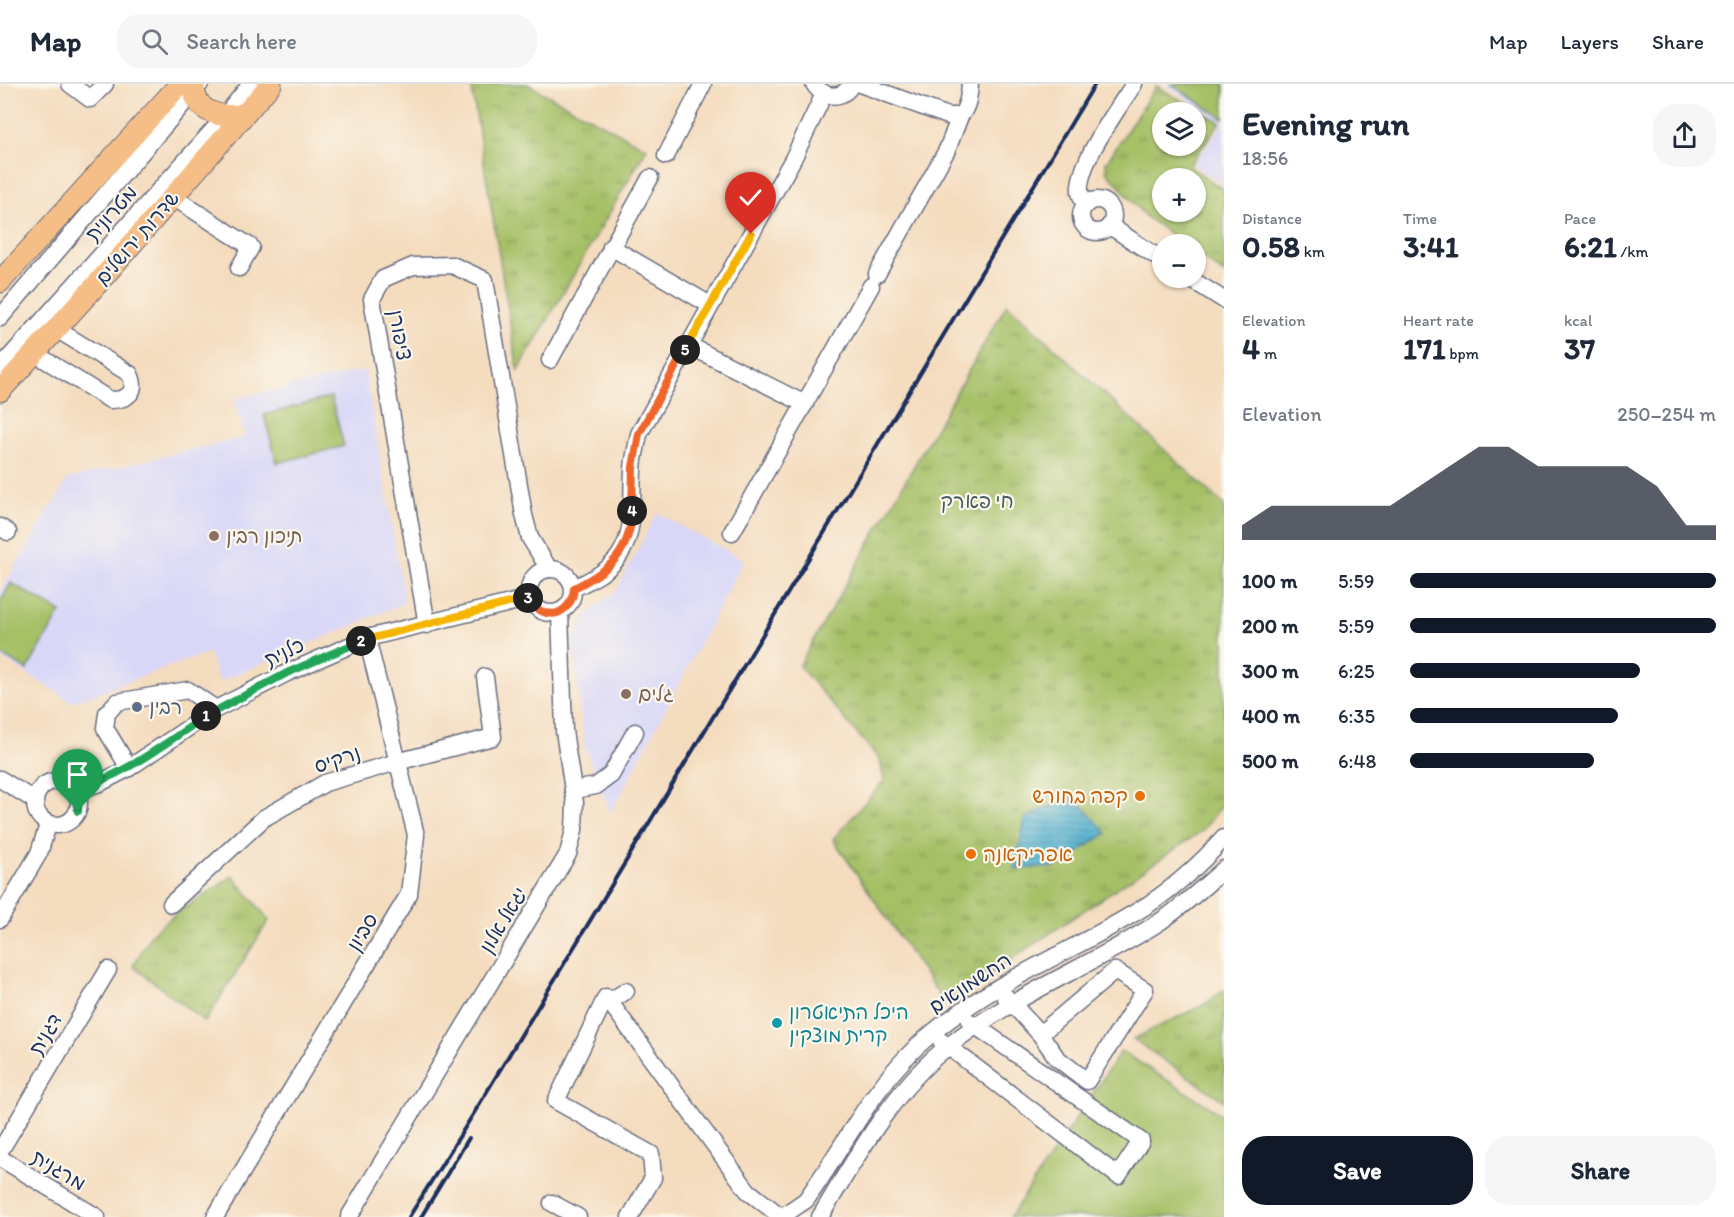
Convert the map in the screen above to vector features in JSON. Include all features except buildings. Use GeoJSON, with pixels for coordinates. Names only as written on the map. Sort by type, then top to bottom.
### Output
{"type":"FeatureCollection","features":[{"type":"Feature","properties":{"kind":"main road","name":"שדרות ירושלים"},"geometry":{"type":"LineString","coordinates":[[0,391],[271,84]]}},
{"type":"Feature","properties":{"kind":"main road"},"geometry":{"type":"LineString","coordinates":[[0,282],[192,86],[203,107],[212,114],[234,117],[246,113]]}},
{"type":"Feature","properties":{"kind":"street"},"geometry":{"type":"LineString","coordinates":[[70,84],[90,99],[105,84]]}},
{"type":"Feature","properties":{"kind":"street","name":"מטרונית"},"geometry":{"type":"LineString","coordinates":[[0,368],[251,84]]}},
{"type":"Feature","properties":{"kind":"street"},"geometry":{"type":"LineString","coordinates":[[666,156],[703,84]]}},
{"type":"Feature","properties":{"kind":"street"},"geometry":{"type":"LineString","coordinates":[[574,588],[608,568],[619,556],[628,539],[633,467],[639,434],[793,159],[819,89],[838,95],[845,93],[852,84]]}},
{"type":"Feature","properties":{"kind":"street"},"geometry":{"type":"LineString","coordinates":[[860,84],[948,116],[960,116]]}},
{"type":"Feature","properties":{"kind":"street"},"geometry":{"type":"LineString","coordinates":[[732,532],[947,150],[960,116],[966,110],[970,84]]}},
{"type":"Feature","properties":{"kind":"street"},"geometry":{"type":"LineString","coordinates":[[1085,205],[1080,194],[1080,184],[1087,160],[1134,84]]}},
{"type":"Feature","properties":{"kind":"street","name":"מטרונית"},"geometry":{"type":"LineString","coordinates":[[0,318],[192,86]]}},
{"type":"Feature","properties":{"kind":"street"},"geometry":{"type":"LineString","coordinates":[[550,360],[650,178]]}},
{"type":"Feature","properties":{"kind":"street"},"geometry":{"type":"LineString","coordinates":[[173,197],[251,247],[239,268]]}},
{"type":"Feature","properties":{"kind":"street"},"geometry":{"type":"LineString","coordinates":[[1095,200],[1106,202],[1113,216],[1110,226],[1101,232],[1086,228],[1081,219],[1085,205],[1095,200]]}},
{"type":"Feature","properties":{"kind":"street"},"geometry":{"type":"LineString","coordinates":[[1110,226],[1152,253]]}},
{"type":"Feature","properties":{"kind":"street"},"geometry":{"type":"LineString","coordinates":[[611,247],[710,305]]}},
{"type":"Feature","properties":{"kind":"street","name":"ציפורן"},"geometry":{"type":"LineString","coordinates":[[427,625],[372,298],[383,279],[414,266],[452,265],[485,280],[524,514],[531,538],[549,569]]}},
{"type":"Feature","properties":{"kind":"street"},"geometry":{"type":"LineString","coordinates":[[1205,288],[1224,300]]}},
{"type":"Feature","properties":{"kind":"street"},"geometry":{"type":"LineString","coordinates":[[34,353],[110,400],[120,400],[129,396],[133,388],[130,374],[56,329]]}},
{"type":"Feature","properties":{"kind":"street"},"geometry":{"type":"LineString","coordinates":[[688,345],[805,404]]}},
{"type":"Feature","properties":{"kind":"street"},"geometry":{"type":"LineString","coordinates":[[549,569],[560,570],[567,574],[574,588],[571,602],[560,612],[545,613],[538,609],[530,598],[530,584],[533,577],[549,569]]}},
{"type":"Feature","properties":{"kind":"street","name":"כלנית"},"geometry":{"type":"LineString","coordinates":[[75,790],[100,783],[129,768],[216,709],[287,673],[367,638],[530,598]]}},
{"type":"Feature","properties":{"kind":"street","name":"יגאל אלון"},"geometry":{"type":"LineString","coordinates":[[349,1217],[568,854],[574,830],[575,803],[564,731],[560,612]]}},
{"type":"Feature","properties":{"kind":"street","name":"סביון"},"geometry":{"type":"LineString","coordinates":[[215,1217],[409,894],[416,835],[367,638]]}},
{"type":"Feature","properties":{"kind":"street","name":"נרקיס"},"geometry":{"type":"LineString","coordinates":[[171,904],[264,818],[325,783],[493,737],[485,676]]}},
{"type":"Feature","properties":{"kind":"street"},"geometry":{"type":"LineString","coordinates":[[129,768],[105,728],[106,713],[117,702],[188,690],[216,709]]}},
{"type":"Feature","properties":{"kind":"street"},"geometry":{"type":"LineString","coordinates":[[573,790],[596,786],[611,775],[635,732]]}},
{"type":"Feature","properties":{"kind":"street"},"geometry":{"type":"LineString","coordinates":[[1,781],[34,800]]}},
{"type":"Feature","properties":{"kind":"street"},"geometry":{"type":"LineString","coordinates":[[63,782],[75,790],[79,804],[75,818],[63,825],[48,825],[37,814],[34,800],[41,787],[48,783],[63,782]]}},
{"type":"Feature","properties":{"kind":"street"},"geometry":{"type":"LineString","coordinates":[[0,919],[39,853],[48,825]]}},
{"type":"Feature","properties":{"kind":"street","name":"החשמונאים"},"geometry":{"type":"LineString","coordinates":[[781,1215],[806,1200],[888,1075],[931,1033],[999,988],[1149,904],[1173,886],[1224,838]]}},
{"type":"Feature","properties":{"kind":"street","name":"החשמונאים"},"geometry":{"type":"LineString","coordinates":[[820,1217],[899,1096],[948,1046],[1011,1004],[1161,921],[1224,869]]}},
{"type":"Feature","properties":{"kind":"street","name":"דגנית"},"geometry":{"type":"LineString","coordinates":[[0,1151],[108,970]]}},
{"type":"Feature","properties":{"kind":"street"},"geometry":{"type":"LineString","coordinates":[[999,988],[1040,1034],[1057,1058],[1087,1081],[1145,990],[1115,971],[1040,1034]]}},
{"type":"Feature","properties":{"kind":"street"},"geometry":{"type":"LineString","coordinates":[[626,991],[608,999],[556,1101],[651,1154],[654,1178],[630,1217]]}},
{"type":"Feature","properties":{"kind":"street"},"geometry":{"type":"LineString","coordinates":[[608,999],[690,1100],[748,1191],[763,1205],[781,1215],[794,1213],[803,1217]]}},
{"type":"Feature","properties":{"kind":"street"},"geometry":{"type":"LineString","coordinates":[[931,1033],[1118,1176],[1141,1141],[959,1013]]}},
{"type":"Feature","properties":{"kind":"street","name":"מרגנית"},"geometry":{"type":"LineString","coordinates":[[0,1158],[97,1217]]}},
{"type":"Feature","properties":{"kind":"street"},"geometry":{"type":"LineString","coordinates":[[552,1203],[578,1217]]}},
{"type":"Feature","properties":{"kind":"shaded area"},"geometry":{"type":"Polygon","coordinates":[[[1164,84],[1224,84],[1224,185],[1206,173],[1206,168],[1198,168],[1193,165],[1199,156],[1206,156],[1206,147],[1223,123],[1206,112],[1206,102],[1191,102],[1164,84]]]}},
{"type":"Feature","properties":{"kind":"shaded area","name":"תיכון רבין"},"geometry":{"type":"Polygon","coordinates":[[[365,370],[405,603],[219,682],[209,652],[72,702],[0,657],[0,592],[68,479],[245,437],[234,399],[365,370]]]}},
{"type":"Feature","properties":{"kind":"shaded area","name":"גלים"},"geometry":{"type":"Polygon","coordinates":[[[657,513],[744,560],[611,813],[585,748],[572,640],[585,616],[616,591],[657,513]]]}},
{"type":"Feature","properties":{"kind":"green space"},"geometry":{"type":"Polygon","coordinates":[[[471,84],[527,84],[647,148],[518,371],[471,84]]]}},
{"type":"Feature","properties":{"kind":"green space"},"geometry":{"type":"Polygon","coordinates":[[[1171,84],[1224,84],[1224,119],[1206,107],[1206,102],[1198,102],[1171,84]]]}},
{"type":"Feature","properties":{"kind":"green space"},"geometry":{"type":"Polygon","coordinates":[[[1156,86],[1184,102],[1152,102],[1152,156],[1196,156],[1189,166],[1192,168],[1152,168],[1152,221],[1106,171],[1106,163],[1156,86]]]}},
{"type":"Feature","properties":{"kind":"green space"},"geometry":{"type":"Polygon","coordinates":[[[1206,114],[1220,122],[1206,142],[1206,114]]]}},
{"type":"Feature","properties":{"kind":"green space"},"geometry":{"type":"Polygon","coordinates":[[[1206,178],[1224,190],[1224,274],[1206,260],[1206,234],[1170,234],[1153,222],[1206,222],[1206,178]]]}},
{"type":"Feature","properties":{"kind":"green space","name":"חי פארק"},"geometry":{"type":"Polygon","coordinates":[[[1007,304],[1224,505],[1224,803],[1202,831],[945,1004],[833,839],[884,781],[880,760],[799,666],[1007,304]]]}},
{"type":"Feature","properties":{"kind":"green space"},"geometry":{"type":"Polygon","coordinates":[[[331,397],[344,446],[277,463],[264,415],[331,397]]]}},
{"type":"Feature","properties":{"kind":"green space"},"geometry":{"type":"Polygon","coordinates":[[[11,583],[61,612],[27,670],[0,654],[0,602],[11,583]]]}},
{"type":"Feature","properties":{"kind":"green space"},"geometry":{"type":"Polygon","coordinates":[[[233,876],[269,920],[205,1022],[133,966],[152,933],[178,912],[233,876]]]}},
{"type":"Feature","properties":{"kind":"green space"},"geometry":{"type":"Polygon","coordinates":[[[1224,990],[1224,1101],[1133,1039],[1205,1004],[1224,990]]]}},
{"type":"Feature","properties":{"kind":"green space"},"geometry":{"type":"Polygon","coordinates":[[[1121,1051],[1224,1116],[1224,1217],[1010,1217],[1121,1051]]]}},
{"type":"Feature","properties":{"kind":"water"},"geometry":{"type":"Polygon","coordinates":[[[1073,796],[1107,833],[1055,867],[1015,869],[1025,818],[1073,796]]]}},
{"type":"Feature","properties":{"kind":"railway"},"geometry":{"type":"LineString","coordinates":[[409,1217],[1095,84]]}},
{"type":"Feature","properties":{"kind":"railway"},"geometry":{"type":"LineString","coordinates":[[421,1217],[469,1138]]}},
{"type":"Feature","properties":{"kind":"place","name":"תיכון רבין"},"geometry":{"type":"Point","coordinates":[214,536]}},
{"type":"Feature","properties":{"kind":"place","name":"גלים"},"geometry":{"type":"Point","coordinates":[626,694]}},
{"type":"Feature","properties":{"kind":"place","name":"רבין"},"geometry":{"type":"Point","coordinates":[137,707]}},
{"type":"Feature","properties":{"kind":"place","name":"קפה בחורש"},"geometry":{"type":"Point","coordinates":[1140,796]}},
{"type":"Feature","properties":{"kind":"place","name":"אפריקאנה"},"geometry":{"type":"Point","coordinates":[971,854]}},
{"type":"Feature","properties":{"kind":"place","name":"היכל התיאטרון קרית מוצקין"},"geometry":{"type":"Point","coordinates":[777,1023]}},
{"type":"Feature","properties":{"kind":"route"},"geometry":{"type":"LineString","coordinates":[[78,811],[79,804],[75,790],[100,783],[129,768],[216,709],[287,673],[367,638],[530,598],[533,604],[545,613],[552,614],[566,608],[571,602],[574,588],[608,568],[619,556],[628,539],[633,467],[639,434],[751,234]]}}]}
